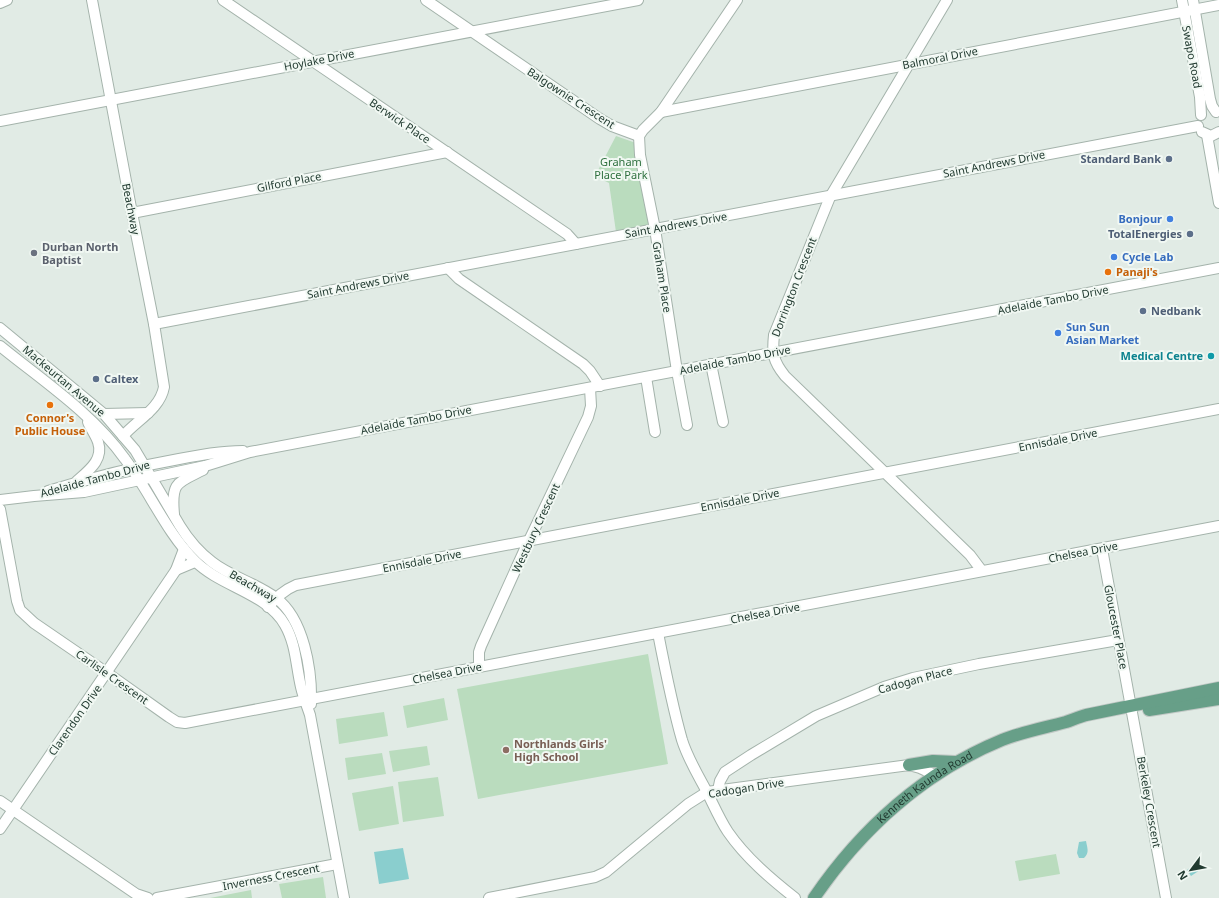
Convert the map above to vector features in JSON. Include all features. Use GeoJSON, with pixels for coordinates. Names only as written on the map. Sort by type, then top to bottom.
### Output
{"type":"FeatureCollection","features":[{"type":"Feature","properties":{"kind":"main road","name":"Kenneth Kaunda Road"},"geometry":{"type":"LineString","coordinates":[[1132,709],[1219,688]]}},
{"type":"Feature","properties":{"kind":"main road","name":"Kenneth Kaunda Road"},"geometry":{"type":"LineString","coordinates":[[814,898],[835,868],[867,831],[935,775],[956,762],[1003,740],[1044,727],[1067,722],[1086,715],[1219,699]]}},
{"type":"Feature","properties":{"kind":"main road"},"geometry":{"type":"LineString","coordinates":[[909,765],[933,760],[956,762]]}},
{"type":"Feature","properties":{"kind":"street"},"geometry":{"type":"LineString","coordinates":[[0,3],[7,0]]}},
{"type":"Feature","properties":{"kind":"street","name":"Beachway"},"geometry":{"type":"LineString","coordinates":[[92,0],[154,324],[164,387],[163,395],[154,408],[130,428],[123,436]]}},
{"type":"Feature","properties":{"kind":"street","name":"Berwick Place"},"geometry":{"type":"LineString","coordinates":[[223,0],[567,234],[576,244]]}},
{"type":"Feature","properties":{"kind":"street","name":"Balgownie Crescent"},"geometry":{"type":"LineString","coordinates":[[426,0],[600,119],[612,126],[639,136]]}},
{"type":"Feature","properties":{"kind":"street","name":"Hoylake Drive"},"geometry":{"type":"LineString","coordinates":[[0,121],[638,0]]}},
{"type":"Feature","properties":{"kind":"street"},"geometry":{"type":"LineString","coordinates":[[639,136],[661,112],[737,0]]}},
{"type":"Feature","properties":{"kind":"street","name":"Dorrington Crescent"},"geometry":{"type":"LineString","coordinates":[[947,0],[830,197],[774,335],[773,353],[774,360],[786,376],[970,555],[982,571]]}},
{"type":"Feature","properties":{"kind":"street","name":"Swapo Road"},"geometry":{"type":"LineString","coordinates":[[1182,0],[1200,97],[1201,115],[1198,126]]}},
{"type":"Feature","properties":{"kind":"street","name":"Balmoral Drive"},"geometry":{"type":"LineString","coordinates":[[661,112],[1184,12],[1194,5],[1219,6]]}},
{"type":"Feature","properties":{"kind":"street","name":"Swapo Road"},"geometry":{"type":"LineString","coordinates":[[1194,5],[1210,99],[1212,106],[1218,113]]}},
{"type":"Feature","properties":{"kind":"street"},"geometry":{"type":"LineString","coordinates":[[1201,115],[1208,111],[1218,113]]}},
{"type":"Feature","properties":{"kind":"street"},"geometry":{"type":"LineString","coordinates":[[1198,126],[1201,132],[1207,135],[1214,135],[1219,132]]}},
{"type":"Feature","properties":{"kind":"street","name":"Saint Andrews Drive"},"geometry":{"type":"LineString","coordinates":[[154,324],[1198,126]]}},
{"type":"Feature","properties":{"kind":"street"},"geometry":{"type":"LineString","coordinates":[[1207,135],[1219,203]]}},
{"type":"Feature","properties":{"kind":"street","name":"Graham Place"},"geometry":{"type":"LineString","coordinates":[[639,136],[640,154],[687,425]]}},
{"type":"Feature","properties":{"kind":"street","name":"Gilford Place"},"geometry":{"type":"LineString","coordinates":[[132,213],[446,152]]}},
{"type":"Feature","properties":{"kind":"street"},"geometry":{"type":"LineString","coordinates":[[448,268],[459,279],[583,364],[590,370],[595,387]]}},
{"type":"Feature","properties":{"kind":"street","name":"Adelaide Tambo Drive"},"geometry":{"type":"LineString","coordinates":[[0,500],[77,493],[152,478],[221,461],[250,452],[1219,268]]}},
{"type":"Feature","properties":{"kind":"street","name":"Mackeurtan Avenue"},"geometry":{"type":"LineString","coordinates":[[0,328],[104,414],[135,450],[152,478]]}},
{"type":"Feature","properties":{"kind":"street","name":"Mackeurtan Avenue"},"geometry":{"type":"LineString","coordinates":[[0,346],[84,414],[102,431],[132,468],[139,481]]}},
{"type":"Feature","properties":{"kind":"street"},"geometry":{"type":"LineString","coordinates":[[711,364],[723,422]]}},
{"type":"Feature","properties":{"kind":"street"},"geometry":{"type":"LineString","coordinates":[[46,383],[56,373]]}},
{"type":"Feature","properties":{"kind":"street"},"geometry":{"type":"LineString","coordinates":[[646,377],[655,432]]}},
{"type":"Feature","properties":{"kind":"street","name":"Westbury Crescent"},"geometry":{"type":"LineString","coordinates":[[479,667],[479,652],[481,646],[588,417],[595,387]]}},
{"type":"Feature","properties":{"kind":"street","name":"Ennisdale Drive"},"geometry":{"type":"LineString","coordinates":[[268,607],[287,589],[296,585],[1219,409]]}},
{"type":"Feature","properties":{"kind":"street"},"geometry":{"type":"LineString","coordinates":[[104,414],[148,413]]}},
{"type":"Feature","properties":{"kind":"street"},"geometry":{"type":"LineString","coordinates":[[73,483],[94,465],[99,456],[99,443],[84,414]]}},
{"type":"Feature","properties":{"kind":"street","name":"Adelaide Tambo Drive"},"geometry":{"type":"LineString","coordinates":[[34,496],[73,483],[144,465],[220,452],[250,452]]}},
{"type":"Feature","properties":{"kind":"street"},"geometry":{"type":"LineString","coordinates":[[175,518],[173,503],[174,491],[179,482],[221,461]]}},
{"type":"Feature","properties":{"kind":"street","name":"Beachway"},"geometry":{"type":"LineString","coordinates":[[152,478],[187,536],[212,562],[276,598],[293,616],[299,630],[311,685],[308,699]]}},
{"type":"Feature","properties":{"kind":"street","name":"Beachway"},"geometry":{"type":"LineString","coordinates":[[139,481],[184,549],[195,562],[220,580],[250,595],[268,607],[277,614],[286,625],[308,699],[344,898]]}},
{"type":"Feature","properties":{"kind":"street","name":"Carlisle Crescent"},"geometry":{"type":"LineString","coordinates":[[0,509],[20,610],[34,623],[177,722],[185,723],[308,699]]}},
{"type":"Feature","properties":{"kind":"street","name":"Chelsea Drive"},"geometry":{"type":"LineString","coordinates":[[308,699],[1219,526]]}},
{"type":"Feature","properties":{"kind":"street","name":"Clarendon Drive"},"geometry":{"type":"LineString","coordinates":[[0,829],[176,570],[184,549]]}},
{"type":"Feature","properties":{"kind":"street","name":"Gloucester Place"},"geometry":{"type":"LineString","coordinates":[[1102,549],[1132,709]]}},
{"type":"Feature","properties":{"kind":"street"},"geometry":{"type":"LineString","coordinates":[[176,570],[195,562]]}},
{"type":"Feature","properties":{"kind":"street"},"geometry":{"type":"LineString","coordinates":[[658,633],[674,709],[683,741],[688,755],[707,792],[728,832],[745,853],[762,870],[795,898]]}},
{"type":"Feature","properties":{"kind":"street","name":"Cadogan Place"},"geometry":{"type":"LineString","coordinates":[[718,790],[720,781],[725,772],[751,755],[816,716],[884,687],[913,678],[979,664],[1118,640]]}},
{"type":"Feature","properties":{"kind":"street","name":"Berkeley Crescent"},"geometry":{"type":"LineString","coordinates":[[1132,709],[1166,898]]}},
{"type":"Feature","properties":{"kind":"street","name":"Cadogan Drive"},"geometry":{"type":"LineString","coordinates":[[488,898],[525,895],[586,880],[606,872],[688,804],[707,792],[909,765],[935,775]]}},
{"type":"Feature","properties":{"kind":"street"},"geometry":{"type":"LineString","coordinates":[[0,801],[136,894],[148,898]]}},
{"type":"Feature","properties":{"kind":"street","name":"Inverness Crescent"},"geometry":{"type":"LineString","coordinates":[[157,898],[337,864]]}},
{"type":"Feature","properties":{"kind":"green space","name":"Graham Place Park"},"geometry":{"type":"Polygon","coordinates":[[[616,136],[636,143],[649,225],[616,232],[609,183],[595,176],[616,136]]]}},
{"type":"Feature","properties":{"kind":"green space"},"geometry":{"type":"Polygon","coordinates":[[[648,654],[668,764],[478,799],[457,689],[648,654]]]}},
{"type":"Feature","properties":{"kind":"green space"},"geometry":{"type":"Polygon","coordinates":[[[444,698],[448,720],[407,728],[403,706],[444,698]]]}},
{"type":"Feature","properties":{"kind":"green space"},"geometry":{"type":"Polygon","coordinates":[[[384,712],[388,736],[339,744],[336,719],[384,712]]]}},
{"type":"Feature","properties":{"kind":"green space"},"geometry":{"type":"Polygon","coordinates":[[[427,746],[430,765],[393,772],[389,751],[427,746]]]}},
{"type":"Feature","properties":{"kind":"green space"},"geometry":{"type":"Polygon","coordinates":[[[382,753],[386,774],[348,780],[345,758],[382,753]]]}},
{"type":"Feature","properties":{"kind":"green space"},"geometry":{"type":"Polygon","coordinates":[[[438,777],[444,816],[403,822],[398,782],[438,777]]]}},
{"type":"Feature","properties":{"kind":"green space"},"geometry":{"type":"Polygon","coordinates":[[[393,786],[399,824],[359,831],[352,793],[393,786]]]}},
{"type":"Feature","properties":{"kind":"green space"},"geometry":{"type":"Polygon","coordinates":[[[1056,854],[1060,874],[1019,881],[1015,861],[1056,854]]]}},
{"type":"Feature","properties":{"kind":"green space"},"geometry":{"type":"Polygon","coordinates":[[[323,877],[326,898],[282,898],[279,884],[323,877]]]}},
{"type":"Feature","properties":{"kind":"green space"},"geometry":{"type":"Polygon","coordinates":[[[251,890],[252,898],[210,898],[251,890]]]}},
{"type":"Feature","properties":{"kind":"water"},"geometry":{"type":"Polygon","coordinates":[[[1086,841],[1088,850],[1087,854],[1084,858],[1079,858],[1077,853],[1079,842],[1086,841]]]}},
{"type":"Feature","properties":{"kind":"water"},"geometry":{"type":"Polygon","coordinates":[[[403,848],[409,879],[379,884],[374,852],[403,848]]]}},
{"type":"Feature","properties":{"kind":"water"},"geometry":{"type":"Polygon","coordinates":[[[1199,861],[1203,868],[1191,876],[1187,870],[1199,861]]]}},
{"type":"Feature","properties":{"kind":"place","name":"Standard Bank"},"geometry":{"type":"Point","coordinates":[1169,159]}},
{"type":"Feature","properties":{"kind":"place","name":"Bonjour"},"geometry":{"type":"Point","coordinates":[1170,219]}},
{"type":"Feature","properties":{"kind":"place","name":"TotalEnergies"},"geometry":{"type":"Point","coordinates":[1190,234]}},
{"type":"Feature","properties":{"kind":"place","name":"Durban North Baptist"},"geometry":{"type":"Point","coordinates":[34,253]}},
{"type":"Feature","properties":{"kind":"place","name":"Cycle Lab"},"geometry":{"type":"Point","coordinates":[1114,257]}},
{"type":"Feature","properties":{"kind":"place","name":"Panaji's"},"geometry":{"type":"Point","coordinates":[1108,272]}},
{"type":"Feature","properties":{"kind":"place","name":"Nedbank"},"geometry":{"type":"Point","coordinates":[1143,311]}},
{"type":"Feature","properties":{"kind":"place","name":"Sun Sun Asian Market"},"geometry":{"type":"Point","coordinates":[1058,333]}},
{"type":"Feature","properties":{"kind":"place","name":"Medical Centre"},"geometry":{"type":"Point","coordinates":[1211,356]}},
{"type":"Feature","properties":{"kind":"place","name":"Caltex"},"geometry":{"type":"Point","coordinates":[96,379]}},
{"type":"Feature","properties":{"kind":"place","name":"Connor's Public House"},"geometry":{"type":"Point","coordinates":[50,405]}},
{"type":"Feature","properties":{"kind":"place","name":"Northlands Girls' High School"},"geometry":{"type":"Point","coordinates":[506,750]}}]}
